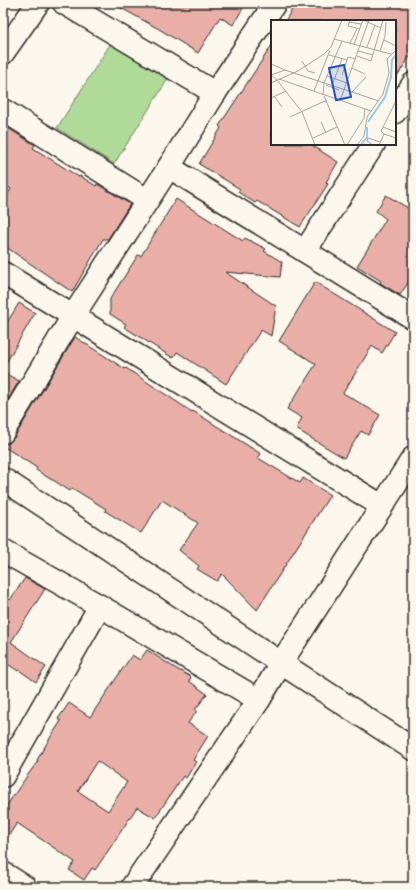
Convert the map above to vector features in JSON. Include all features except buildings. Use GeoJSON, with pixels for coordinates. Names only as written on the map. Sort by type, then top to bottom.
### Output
{"type":"FeatureCollection","features":[{"type":"Feature","properties":{"kind":"street"},"geometry":{"type":"LineString","coordinates":[[3,53],[38,3]]}},
{"type":"Feature","properties":{"kind":"street"},"geometry":{"type":"LineString","coordinates":[[64,3],[215,93]]}},
{"type":"Feature","properties":{"kind":"street"},"geometry":{"type":"LineString","coordinates":[[3,432],[73,316],[215,93],[275,3]]}},
{"type":"Feature","properties":{"kind":"street"},"geometry":{"type":"LineString","coordinates":[[396,110],[413,84]]}},
{"type":"Feature","properties":{"kind":"street"},"geometry":{"type":"LineString","coordinates":[[3,110],[147,200]]}},
{"type":"Feature","properties":{"kind":"street"},"geometry":{"type":"LineString","coordinates":[[304,251],[373,145]]}},
{"type":"Feature","properties":{"kind":"street"},"geometry":{"type":"LineString","coordinates":[[169,167],[413,318]]}},
{"type":"Feature","properties":{"kind":"street"},"geometry":{"type":"LineString","coordinates":[[3,273],[382,506]]}},
{"type":"Feature","properties":{"kind":"street"},"geometry":{"type":"LineString","coordinates":[[132,887],[259,700],[280,663],[413,458]]}},
{"type":"Feature","properties":{"kind":"street"},"geometry":{"type":"LineString","coordinates":[[3,479],[280,663],[413,749]]}},
{"type":"Feature","properties":{"kind":"street"},"geometry":{"type":"LineString","coordinates":[[3,551],[100,606],[259,700]]}},
{"type":"Feature","properties":{"kind":"street"},"geometry":{"type":"LineString","coordinates":[[3,776],[100,606]]}},
{"type":"Feature","properties":{"kind":"street"},"geometry":{"type":"LineString","coordinates":[[3,873],[25,887]]}},
{"type":"Feature","properties":{"kind":"green space"},"geometry":{"type":"Polygon","coordinates":[[[111,43],[168,79],[114,164],[57,128],[111,43]]]}}]}
